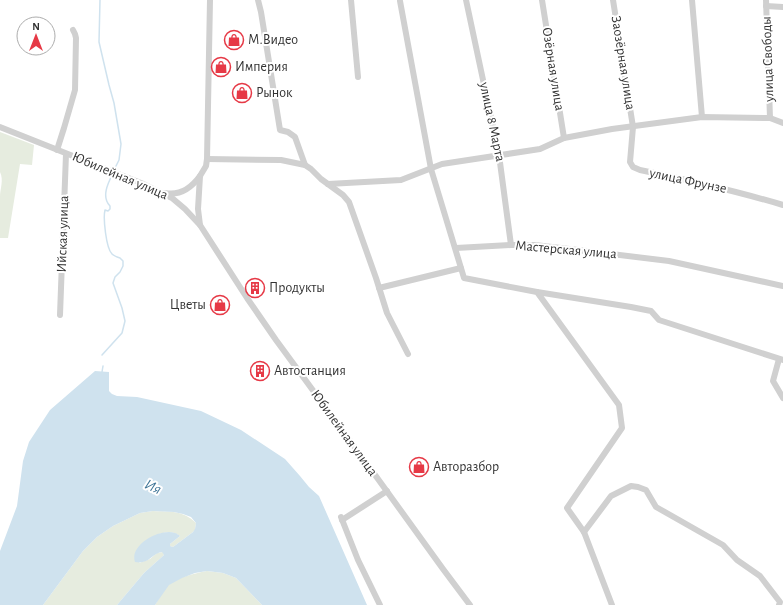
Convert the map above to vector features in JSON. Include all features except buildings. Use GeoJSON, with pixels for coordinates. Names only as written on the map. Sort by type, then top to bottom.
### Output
{"type":"FeatureCollection","features":[{"type":"Feature","properties":{"kind":"street"},"geometry":{"type":"LineString","coordinates":[[161,192],[170,194],[179,193],[194,183],[206,166],[210,0]]}},
{"type":"Feature","properties":{"kind":"street"},"geometry":{"type":"LineString","coordinates":[[258,0],[280,130],[288,132],[295,137],[305,165]]}},
{"type":"Feature","properties":{"kind":"street"},"geometry":{"type":"LineString","coordinates":[[351,0],[358,77]]}},
{"type":"Feature","properties":{"kind":"street","name":"улица 8 Марта"},"geometry":{"type":"LineString","coordinates":[[466,0],[499,155],[511,245]]}},
{"type":"Feature","properties":{"kind":"street","name":"Озёрная улица"},"geometry":{"type":"LineString","coordinates":[[542,0],[564,138]]}},
{"type":"Feature","properties":{"kind":"street","name":"Заозёрная улица"},"geometry":{"type":"LineString","coordinates":[[613,0],[633,127]]}},
{"type":"Feature","properties":{"kind":"street"},"geometry":{"type":"LineString","coordinates":[[692,0],[702,118]]}},
{"type":"Feature","properties":{"kind":"street"},"geometry":{"type":"LineString","coordinates":[[400,1],[431,169],[464,278],[651,311],[659,320],[781,360],[773,381],[783,398]]}},
{"type":"Feature","properties":{"kind":"street"},"geometry":{"type":"LineString","coordinates":[[766,3],[783,7]]}},
{"type":"Feature","properties":{"kind":"street","name":"улица Свободы"},"geometry":{"type":"LineString","coordinates":[[766,3],[770,118]]}},
{"type":"Feature","properties":{"kind":"street"},"geometry":{"type":"LineString","coordinates":[[57,150],[75,90],[76,38],[73,30]]}},
{"type":"Feature","properties":{"kind":"street"},"geometry":{"type":"LineString","coordinates":[[328,184],[401,180],[442,164],[540,149],[564,138],[612,129],[702,118],[770,118],[783,123]]}},
{"type":"Feature","properties":{"kind":"street","name":"Юбилейная улица"},"geometry":{"type":"LineString","coordinates":[[0,127],[141,183],[161,192],[185,209],[200,225],[261,320],[470,605]]}},
{"type":"Feature","properties":{"kind":"street","name":"улица Фрунзе"},"geometry":{"type":"LineString","coordinates":[[633,127],[630,162],[633,167],[640,170],[756,197],[783,206]]}},
{"type":"Feature","properties":{"kind":"street","name":"Ийская улица"},"geometry":{"type":"LineString","coordinates":[[60,315],[66,154]]}},
{"type":"Feature","properties":{"kind":"street"},"geometry":{"type":"LineString","coordinates":[[207,159],[281,160],[305,165],[343,196],[349,202],[387,313],[408,354]]}},
{"type":"Feature","properties":{"kind":"street"},"geometry":{"type":"LineString","coordinates":[[200,176],[198,209],[200,225]]}},
{"type":"Feature","properties":{"kind":"street","name":"Мастерская улица"},"geometry":{"type":"LineString","coordinates":[[456,248],[535,245],[669,261],[783,286]]}},
{"type":"Feature","properties":{"kind":"street"},"geometry":{"type":"LineString","coordinates":[[379,288],[461,268]]}},
{"type":"Feature","properties":{"kind":"street"},"geometry":{"type":"LineString","coordinates":[[537,292],[619,404],[622,428],[567,508],[584,532],[612,605]]}},
{"type":"Feature","properties":{"kind":"street"},"geometry":{"type":"LineString","coordinates":[[584,532],[611,496],[631,486],[638,487],[646,490],[656,507],[723,545],[737,560],[760,576],[780,602],[779,605]]}},
{"type":"Feature","properties":{"kind":"street"},"geometry":{"type":"LineString","coordinates":[[380,605],[358,560],[341,518],[387,491]]}},
{"type":"Feature","properties":{"kind":"shaded area"},"geometry":{"type":"Polygon","coordinates":[[[0,132],[34,145],[32,165],[20,164],[8,238],[0,238],[0,197],[2,181],[0,172],[0,132]]]}},
{"type":"Feature","properties":{"kind":"shaded area"},"geometry":{"type":"Polygon","coordinates":[[[153,511],[176,512],[186,516],[196,523],[195,530],[173,547],[170,546],[170,544],[180,536],[170,532],[159,534],[139,563],[150,559],[157,553],[163,552],[164,555],[144,573],[117,605],[43,605],[83,551],[97,537],[113,526],[140,513],[153,511]]]}},
{"type":"Feature","properties":{"kind":"shaded area"},"geometry":{"type":"Polygon","coordinates":[[[207,571],[223,573],[236,578],[262,605],[155,605],[169,584],[177,579],[207,571]]]}},
{"type":"Feature","properties":{"kind":"water","name":"Ия"},"geometry":{"type":"Polygon","coordinates":[[[95,371],[109,372],[109,391],[112,394],[117,396],[137,397],[201,411],[241,430],[285,459],[309,487],[319,496],[367,605],[262,605],[236,578],[223,573],[207,571],[195,573],[169,585],[155,605],[117,605],[144,573],[164,555],[162,552],[144,562],[135,562],[134,556],[141,544],[154,535],[169,532],[180,536],[170,544],[170,546],[173,547],[195,529],[196,523],[191,517],[174,512],[153,511],[140,513],[113,526],[97,537],[83,551],[43,605],[0,605],[0,551],[17,506],[23,461],[29,442],[50,410],[95,371]]]}},
{"type":"Feature","properties":{"kind":"waterway"},"geometry":{"type":"LineString","coordinates":[[100,0],[99,42],[114,103],[121,144],[119,160],[114,170]]}},
{"type":"Feature","properties":{"kind":"waterway"},"geometry":{"type":"LineString","coordinates":[[102,355],[122,333],[125,321],[113,283],[115,277],[123,266],[123,261],[113,255],[110,251],[107,240],[104,214],[105,210],[108,211],[110,209],[106,198],[106,190],[113,173]]}},
{"type":"Feature","properties":{"kind":"waterway"},"geometry":{"type":"LineString","coordinates":[[102,372],[103,366]]}},
{"type":"Feature","properties":{"kind":"place","name":"М.Видео"},"geometry":{"type":"Point","coordinates":[234,40]}},
{"type":"Feature","properties":{"kind":"place","name":"Империя"},"geometry":{"type":"Point","coordinates":[221,67]}},
{"type":"Feature","properties":{"kind":"place","name":"Рынок"},"geometry":{"type":"Point","coordinates":[242,93]}},
{"type":"Feature","properties":{"kind":"place","name":"Продукты"},"geometry":{"type":"Point","coordinates":[255,288]}},
{"type":"Feature","properties":{"kind":"place","name":"Цветы"},"geometry":{"type":"Point","coordinates":[220,305]}},
{"type":"Feature","properties":{"kind":"place","name":"Автостанция"},"geometry":{"type":"Point","coordinates":[260,371]}},
{"type":"Feature","properties":{"kind":"place","name":"Авторазбор"},"geometry":{"type":"Point","coordinates":[419,467]}}]}
